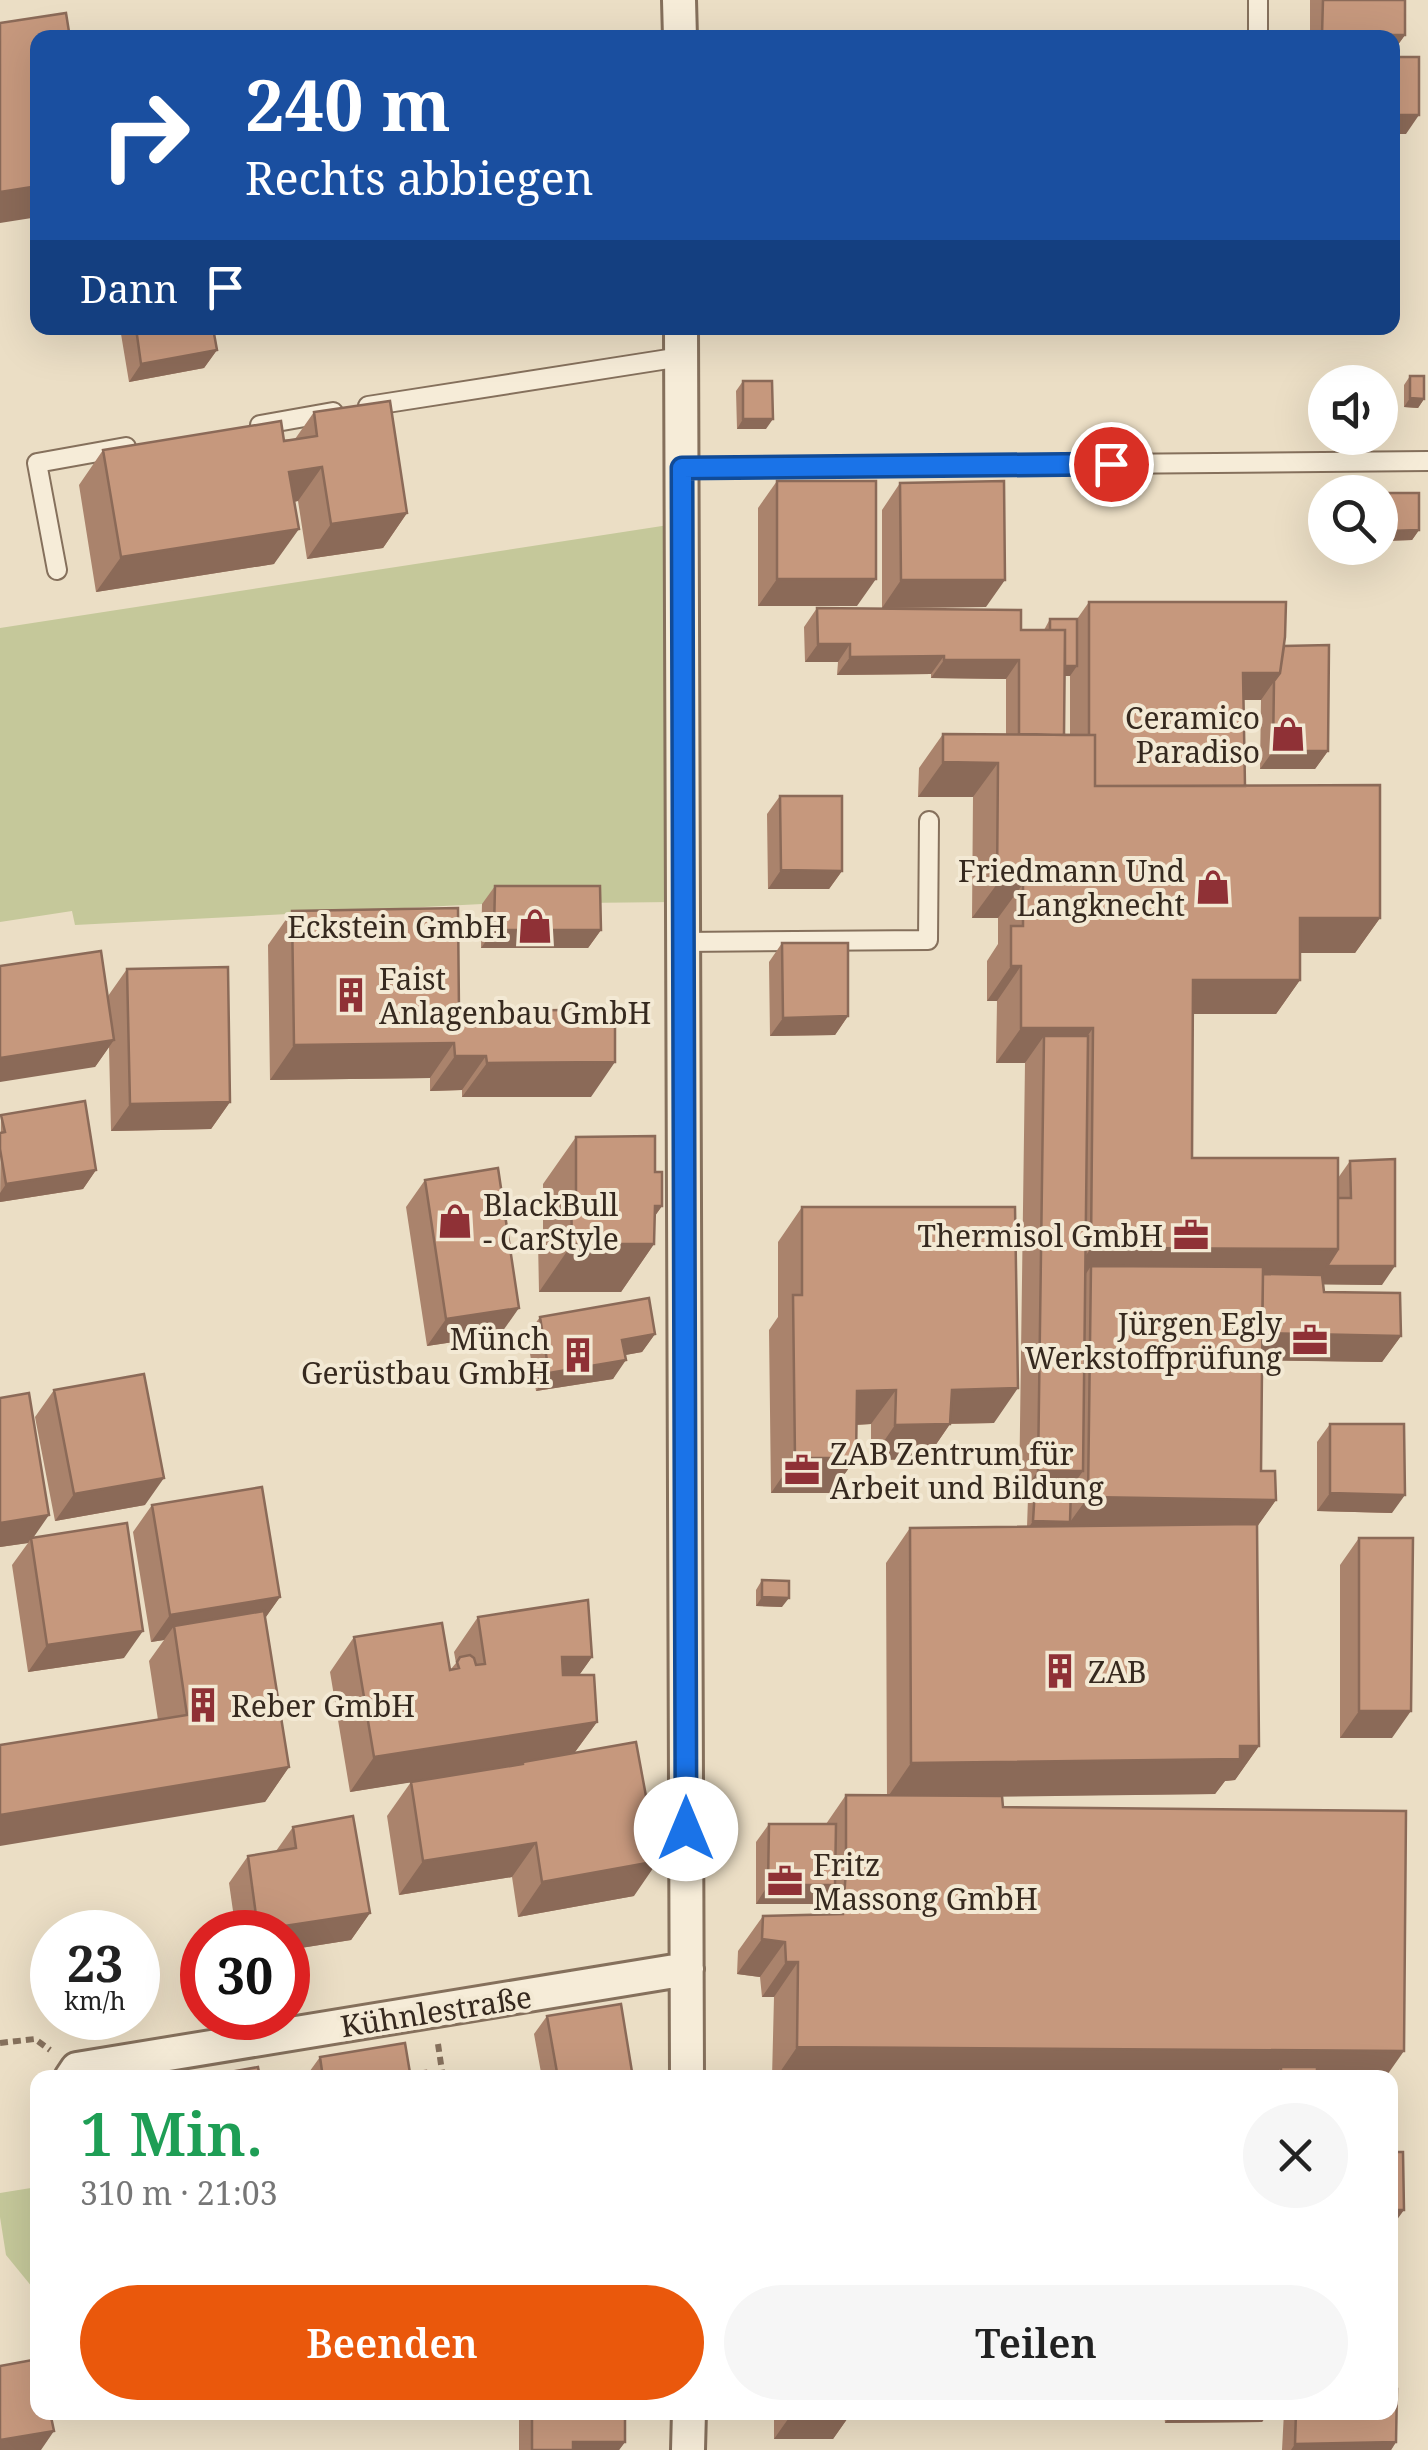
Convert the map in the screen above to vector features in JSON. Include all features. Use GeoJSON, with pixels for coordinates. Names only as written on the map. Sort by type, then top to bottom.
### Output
{"type":"FeatureCollection","features":[{"type":"Feature","properties":{"kind":"street"},"geometry":{"type":"LineString","coordinates":[[679,0],[680,30]]}},
{"type":"Feature","properties":{"kind":"street"},"geometry":{"type":"LineString","coordinates":[[681,342],[688,2070]]}},
{"type":"Feature","properties":{"kind":"street","name":"Kühnlestraße"},"geometry":{"type":"LineString","coordinates":[[92,2070],[687,1970]]}},
{"type":"Feature","properties":{"kind":"street"},"geometry":{"type":"LineString","coordinates":[[688,2450],[689,2420]]}},
{"type":"Feature","properties":{"kind":"lane"},"geometry":{"type":"LineString","coordinates":[[1258,0],[1258,30]]}},
{"type":"Feature","properties":{"kind":"lane"},"geometry":{"type":"LineString","coordinates":[[248,426],[439,394],[681,342]]}},
{"type":"Feature","properties":{"kind":"lane"},"geometry":{"type":"LineString","coordinates":[[56,570],[37,463],[152,443]]}},
{"type":"Feature","properties":{"kind":"lane"},"geometry":{"type":"LineString","coordinates":[[682,468],[1428,461]]}},
{"type":"Feature","properties":{"kind":"lane"},"geometry":{"type":"LineString","coordinates":[[684,942],[928,940],[929,821]]}},
{"type":"Feature","properties":{"kind":"path"},"geometry":{"type":"LineString","coordinates":[[0,2044],[35,2039],[71,2070]]}},
{"type":"Feature","properties":{"kind":"green space"},"geometry":{"type":"Polygon","coordinates":[[[675,524],[674,902],[482,904],[75,925],[72,911],[0,922],[0,628],[675,524]]]}},
{"type":"Feature","properties":{"kind":"green space"},"geometry":{"type":"Polygon","coordinates":[[[30,2188],[30,2284],[6,2255],[0,2193],[30,2188]]]}},
{"type":"Feature","properties":{"kind":"building"},"geometry":{"type":"Polygon","coordinates":[[[1323,0],[1405,0],[1405,35],[1400,35],[1400,30],[1322,30],[1323,0]]]}},
{"type":"Feature","properties":{"kind":"building"},"geometry":{"type":"Polygon","coordinates":[[[66,13],[69,30],[30,30],[30,187],[0,192],[0,23],[66,13]]]}},
{"type":"Feature","properties":{"kind":"building"},"geometry":{"type":"Polygon","coordinates":[[[1400,57],[1419,57],[1419,115],[1400,115],[1400,57]]]}},
{"type":"Feature","properties":{"kind":"building"},"geometry":{"type":"Polygon","coordinates":[[[137,335],[214,335],[217,350],[141,364],[137,335]]]}},
{"type":"Feature","properties":{"kind":"building"},"geometry":{"type":"Polygon","coordinates":[[[1410,376],[1424,376],[1424,399],[1410,398],[1410,376]]]}},
{"type":"Feature","properties":{"kind":"building"},"geometry":{"type":"Polygon","coordinates":[[[743,381],[772,381],[773,419],[743,419],[743,381]]]}},
{"type":"Feature","properties":{"kind":"building"},"geometry":{"type":"Polygon","coordinates":[[[390,401],[407,513],[331,524],[322,467],[289,472],[299,529],[121,557],[103,450],[281,421],[284,441],[317,436],[314,412],[390,401]]]}},
{"type":"Feature","properties":{"kind":"building"},"geometry":{"type":"Polygon","coordinates":[[[777,481],[876,481],[876,579],[777,579],[777,481]]]}},
{"type":"Feature","properties":{"kind":"building"},"geometry":{"type":"Polygon","coordinates":[[[1004,481],[1005,580],[901,580],[900,483],[1004,481]]]}},
{"type":"Feature","properties":{"kind":"building"},"geometry":{"type":"Polygon","coordinates":[[[1398,493],[1419,493],[1419,530],[1398,531],[1398,493]]]}},
{"type":"Feature","properties":{"kind":"building"},"geometry":{"type":"Polygon","coordinates":[[[1089,602],[1286,602],[1280,673],[1243,673],[1245,786],[1095,786],[1095,735],[1089,735],[1089,602]]]}},
{"type":"Feature","properties":{"kind":"building"},"geometry":{"type":"Polygon","coordinates":[[[817,608],[1021,610],[1021,630],[1065,630],[1064,735],[1019,734],[1019,660],[850,657],[850,644],[818,644],[817,608]]]}},
{"type":"Feature","properties":{"kind":"building"},"geometry":{"type":"Polygon","coordinates":[[[1050,619],[1077,619],[1077,666],[1065,666],[1065,630],[1050,630],[1050,619]]]}},
{"type":"Feature","properties":{"kind":"building","name":"Ceramico Paradiso"},"geometry":{"type":"Polygon","coordinates":[[[1329,645],[1328,751],[1273,751],[1274,681],[1280,673],[1284,646],[1329,645]]]}},
{"type":"Feature","properties":{"kind":"building"},"geometry":{"type":"Polygon","coordinates":[[[943,734],[1095,735],[1095,786],[1380,785],[1380,918],[1300,918],[1300,980],[1193,980],[1192,1158],[1338,1158],[1338,1249],[1091,1248],[1093,1028],[1021,1028],[1021,966],[1011,966],[1011,926],[1023,926],[1023,884],[997,884],[998,763],[943,762],[943,734]]]}},
{"type":"Feature","properties":{"kind":"building"},"geometry":{"type":"Polygon","coordinates":[[[780,796],[842,796],[842,871],[781,870],[780,796]]]}},
{"type":"Feature","properties":{"kind":"building"},"geometry":{"type":"Polygon","coordinates":[[[495,886],[600,886],[601,930],[494,930],[495,886]]]}},
{"type":"Feature","properties":{"kind":"building"},"geometry":{"type":"Polygon","coordinates":[[[458,908],[459,1012],[615,1009],[615,1062],[487,1063],[486,1056],[455,1056],[454,1043],[294,1045],[292,911],[458,908]]]}},
{"type":"Feature","properties":{"kind":"building"},"geometry":{"type":"Polygon","coordinates":[[[782,943],[848,943],[848,1016],[783,1018],[782,943]]]}},
{"type":"Feature","properties":{"kind":"building"},"geometry":{"type":"Polygon","coordinates":[[[101,951],[114,1040],[0,1058],[0,966],[101,951]]]}},
{"type":"Feature","properties":{"kind":"building"},"geometry":{"type":"Polygon","coordinates":[[[228,967],[230,1102],[130,1104],[127,969],[228,967]]]}},
{"type":"Feature","properties":{"kind":"building"},"geometry":{"type":"Polygon","coordinates":[[[1044,1036],[1088,1036],[1083,1471],[1038,1471],[1044,1036]]]}},
{"type":"Feature","properties":{"kind":"building"},"geometry":{"type":"Polygon","coordinates":[[[85,1101],[96,1170],[6,1184],[0,1149],[0,1133],[5,1132],[1,1115],[85,1101]]]}},
{"type":"Feature","properties":{"kind":"building"},"geometry":{"type":"Polygon","coordinates":[[[655,1136],[655,1172],[662,1172],[662,1206],[655,1206],[654,1244],[572,1244],[576,1137],[655,1136]]]}},
{"type":"Feature","properties":{"kind":"building"},"geometry":{"type":"Polygon","coordinates":[[[1395,1159],[1395,1266],[1327,1266],[1338,1249],[1338,1198],[1351,1198],[1350,1161],[1395,1159]]]}},
{"type":"Feature","properties":{"kind":"building"},"geometry":{"type":"Polygon","coordinates":[[[498,1168],[519,1308],[446,1319],[425,1180],[498,1168]]]}},
{"type":"Feature","properties":{"kind":"building"},"geometry":{"type":"Polygon","coordinates":[[[802,1207],[1015,1207],[1018,1388],[952,1390],[950,1424],[895,1425],[896,1390],[857,1391],[856,1458],[795,1458],[793,1295],[802,1295],[802,1207]]]}},
{"type":"Feature","properties":{"kind":"building"},"geometry":{"type":"Polygon","coordinates":[[[1091,1266],[1263,1267],[1261,1471],[1275,1471],[1276,1500],[1088,1497],[1091,1266]]]}},
{"type":"Feature","properties":{"kind":"building"},"geometry":{"type":"Polygon","coordinates":[[[1263,1274],[1322,1275],[1324,1292],[1400,1293],[1401,1336],[1262,1333],[1263,1274]]]}},
{"type":"Feature","properties":{"kind":"building","name":"Münch Gerüstbau GmbH"},"geometry":{"type":"Polygon","coordinates":[[[649,1298],[655,1334],[622,1340],[626,1360],[549,1373],[540,1317],[649,1298]]]}},
{"type":"Feature","properties":{"kind":"building"},"geometry":{"type":"Polygon","coordinates":[[[144,1374],[164,1478],[74,1494],[54,1390],[144,1374]]]}},
{"type":"Feature","properties":{"kind":"building"},"geometry":{"type":"Polygon","coordinates":[[[29,1393],[49,1515],[0,1523],[0,1398],[29,1393]]]}},
{"type":"Feature","properties":{"kind":"building"},"geometry":{"type":"Polygon","coordinates":[[[1330,1424],[1404,1424],[1405,1495],[1330,1493],[1330,1424]]]}},
{"type":"Feature","properties":{"kind":"building"},"geometry":{"type":"Polygon","coordinates":[[[262,1487],[280,1597],[170,1615],[152,1505],[262,1487]]]}},
{"type":"Feature","properties":{"kind":"building"},"geometry":{"type":"Polygon","coordinates":[[[1071,1488],[1070,1522],[1033,1521],[1035,1489],[1071,1488]]]}},
{"type":"Feature","properties":{"kind":"building"},"geometry":{"type":"Polygon","coordinates":[[[127,1523],[143,1631],[47,1645],[31,1538],[127,1523]]]}},
{"type":"Feature","properties":{"kind":"building","name":"ZAB"},"geometry":{"type":"Polygon","coordinates":[[[1257,1524],[1259,1746],[1240,1746],[1240,1759],[911,1763],[910,1528],[1257,1524]]]}},
{"type":"Feature","properties":{"kind":"building"},"geometry":{"type":"Polygon","coordinates":[[[1359,1538],[1413,1538],[1411,1711],[1359,1711],[1359,1538]]]}},
{"type":"Feature","properties":{"kind":"building"},"geometry":{"type":"Polygon","coordinates":[[[762,1580],[789,1581],[789,1598],[762,1597],[762,1580]]]}},
{"type":"Feature","properties":{"kind":"building"},"geometry":{"type":"Polygon","coordinates":[[[588,1600],[592,1657],[562,1657],[563,1675],[594,1675],[597,1722],[374,1757],[354,1637],[442,1623],[450,1670],[459,1668],[460,1657],[470,1655],[476,1665],[485,1664],[478,1617],[588,1600]]]}},
{"type":"Feature","properties":{"kind":"building"},"geometry":{"type":"Polygon","coordinates":[[[264,1611],[289,1767],[0,1815],[0,1745],[187,1715],[174,1626],[264,1611]]]}},
{"type":"Feature","properties":{"kind":"building"},"geometry":{"type":"Polygon","coordinates":[[[636,1742],[658,1861],[542,1882],[536,1843],[423,1861],[411,1782],[636,1742]]]}},
{"type":"Feature","properties":{"kind":"building"},"geometry":{"type":"Polygon","coordinates":[[[846,1795],[1002,1796],[1003,1807],[1406,1811],[1404,2051],[797,2047],[798,1962],[786,1962],[785,1942],[762,1939],[763,1916],[843,1914],[846,1795]]]}},
{"type":"Feature","properties":{"kind":"building"},"geometry":{"type":"Polygon","coordinates":[[[353,1816],[370,1913],[310,1922],[310,1910],[255,1910],[248,1856],[296,1848],[293,1827],[353,1816]]]}},
{"type":"Feature","properties":{"kind":"building"},"geometry":{"type":"Polygon","coordinates":[[[769,1824],[836,1824],[835,1885],[768,1885],[769,1824]]]}},
{"type":"Feature","properties":{"kind":"building"},"geometry":{"type":"Polygon","coordinates":[[[621,2004],[632,2070],[557,2070],[547,2016],[621,2004]]]}},
{"type":"Feature","properties":{"kind":"building"},"geometry":{"type":"Polygon","coordinates":[[[405,2043],[410,2070],[322,2070],[320,2057],[405,2043]]]}},
{"type":"Feature","properties":{"kind":"building"},"geometry":{"type":"Polygon","coordinates":[[[1281,2067],[1317,2067],[1317,2070],[1281,2067]]]}},
{"type":"Feature","properties":{"kind":"building"},"geometry":{"type":"Polygon","coordinates":[[[1398,2152],[1403,2152],[1404,2210],[1398,2210],[1398,2152]]]}},
{"type":"Feature","properties":{"kind":"building"},"geometry":{"type":"Polygon","coordinates":[[[30,2360],[30,2420],[52,2420],[54,2431],[0,2440],[0,2366],[30,2360]]]}},
{"type":"Feature","properties":{"kind":"building"},"geometry":{"type":"Polygon","coordinates":[[[532,2420],[625,2420],[625,2442],[573,2442],[573,2450],[532,2450],[532,2420]]]}},
{"type":"Feature","properties":{"kind":"building"},"geometry":{"type":"Polygon","coordinates":[[[1296,2420],[1396,2420],[1396,2442],[1295,2444],[1296,2420]]]}},
{"type":"Feature","properties":{"kind":"place","name":"Ceramico Paradiso"},"geometry":{"type":"Point","coordinates":[1288,734]}},
{"type":"Feature","properties":{"kind":"place","name":"Friedmann Und Langknecht"},"geometry":{"type":"Point","coordinates":[1213,887]}},
{"type":"Feature","properties":{"kind":"place","name":"Eckstein GmbH"},"geometry":{"type":"Point","coordinates":[535,926]}},
{"type":"Feature","properties":{"kind":"place","name":"Faist Anlagenbau GmbH"},"geometry":{"type":"Point","coordinates":[351,995]}},
{"type":"Feature","properties":{"kind":"place","name":"BlackBull - CarStyle"},"geometry":{"type":"Point","coordinates":[455,1221]}},
{"type":"Feature","properties":{"kind":"place","name":"Thermisol GmbH"},"geometry":{"type":"Point","coordinates":[1191,1235]}},
{"type":"Feature","properties":{"kind":"place","name":"Jürgen Egly Werkstoffprüfung"},"geometry":{"type":"Point","coordinates":[1310,1340]}},
{"type":"Feature","properties":{"kind":"place","name":"Münch Gerüstbau GmbH"},"geometry":{"type":"Point","coordinates":[578,1355]}},
{"type":"Feature","properties":{"kind":"place","name":"ZAB Zentrum für Arbeit und Bildung"},"geometry":{"type":"Point","coordinates":[802,1470]}},
{"type":"Feature","properties":{"kind":"place","name":"ZAB"},"geometry":{"type":"Point","coordinates":[1060,1671]}},
{"type":"Feature","properties":{"kind":"place","name":"Reber GmbH"},"geometry":{"type":"Point","coordinates":[203,1705]}},
{"type":"Feature","properties":{"kind":"place","name":"Fritz Massong GmbH"},"geometry":{"type":"Point","coordinates":[785,1881]}},
{"type":"Feature","properties":{"kind":"route"},"geometry":{"type":"LineString","coordinates":[[686,1829],[682,468],[1111,464]]}}]}
